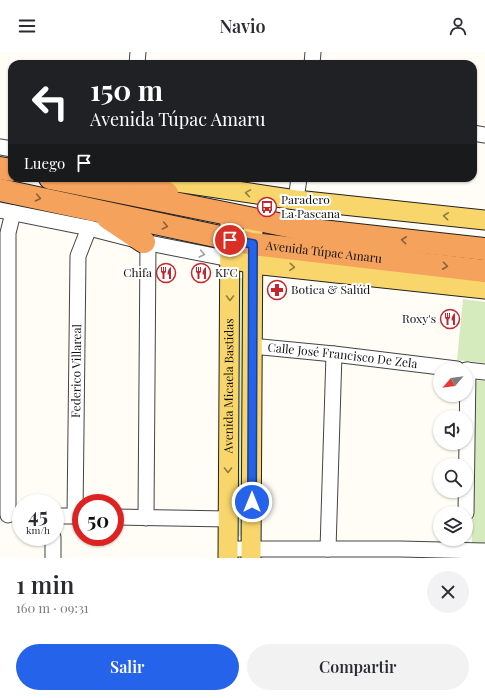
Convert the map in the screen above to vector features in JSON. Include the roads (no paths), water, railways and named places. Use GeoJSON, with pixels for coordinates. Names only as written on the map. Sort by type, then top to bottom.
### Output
{"type":"FeatureCollection","features":[{"type":"Feature","properties":{"kind":"highway","name":"Avenida Túpac Amaru"},"geometry":{"type":"LineString","coordinates":[[69,182],[303,229],[485,248]]}},
{"type":"Feature","properties":{"kind":"highway"},"geometry":{"type":"LineString","coordinates":[[143,182],[220,213]]}},
{"type":"Feature","properties":{"kind":"highway","name":"Avenida Túpac Amaru"},"geometry":{"type":"LineString","coordinates":[[0,190],[94,220],[253,254],[485,271]]}},
{"type":"Feature","properties":{"kind":"highway"},"geometry":{"type":"LineString","coordinates":[[94,220],[146,242]]}},
{"type":"Feature","properties":{"kind":"main road"},"geometry":{"type":"LineString","coordinates":[[177,182],[296,200],[485,220]]}},
{"type":"Feature","properties":{"kind":"main road","name":"Avenida Micaela Bastidas"},"geometry":{"type":"LineString","coordinates":[[220,213],[230,250],[228,554]]}},
{"type":"Feature","properties":{"kind":"main road","name":"Avenida Micaela Bastidas"},"geometry":{"type":"LineString","coordinates":[[251,554],[253,219]]}},
{"type":"Feature","properties":{"kind":"main road","name":"Avenida Túpac Amaru"},"geometry":{"type":"LineString","coordinates":[[253,254],[333,271],[485,289]]}},
{"type":"Feature","properties":{"kind":"street"},"geometry":{"type":"LineString","coordinates":[[296,200],[298,182]]}},
{"type":"Feature","properties":{"kind":"street"},"geometry":{"type":"LineString","coordinates":[[6,211],[8,233],[10,515]]}},
{"type":"Feature","properties":{"kind":"street","name":"Avenida Túpac Amaru"},"geometry":{"type":"LineString","coordinates":[[6,211],[94,220]]}},
{"type":"Feature","properties":{"kind":"street","name":"Federico Villareal"},"geometry":{"type":"LineString","coordinates":[[78,494],[78,256],[94,220]]}},
{"type":"Feature","properties":{"kind":"street"},"geometry":{"type":"LineString","coordinates":[[146,242],[146,518]]}},
{"type":"Feature","properties":{"kind":"street","name":"Avenida Túpac Amaru"},"geometry":{"type":"LineString","coordinates":[[146,242],[230,250]]}},
{"type":"Feature","properties":{"kind":"street","name":"Calle José Francisco De Zela"},"geometry":{"type":"LineString","coordinates":[[252,346],[433,366]]}},
{"type":"Feature","properties":{"kind":"street"},"geometry":{"type":"LineString","coordinates":[[328,549],[334,354]]}},
{"type":"Feature","properties":{"kind":"street","name":"Calle José Francisco De Zela"},"geometry":{"type":"LineString","coordinates":[[473,371],[485,372]]}},
{"type":"Feature","properties":{"kind":"street"},"geometry":{"type":"LineString","coordinates":[[464,402],[466,506]]}},
{"type":"Feature","properties":{"kind":"street"},"geometry":{"type":"LineString","coordinates":[[124,517],[228,519]]}},
{"type":"Feature","properties":{"kind":"street"},"geometry":{"type":"LineString","coordinates":[[53,546],[53,558]]}},
{"type":"Feature","properties":{"kind":"street"},"geometry":{"type":"LineString","coordinates":[[228,554],[433,546]]}},
{"type":"Feature","properties":{"kind":"street"},"geometry":{"type":"LineString","coordinates":[[469,546],[485,551]]}},
{"type":"Feature","properties":{"kind":"place","name":"Paradero La Pascana"},"geometry":{"type":"Point","coordinates":[267,207]}},
{"type":"Feature","properties":{"kind":"place","name":"Chifa"},"geometry":{"type":"Point","coordinates":[166,273]}},
{"type":"Feature","properties":{"kind":"place","name":"KFC"},"geometry":{"type":"Point","coordinates":[201,273]}},
{"type":"Feature","properties":{"kind":"place","name":"Botica & Salúd"},"geometry":{"type":"Point","coordinates":[277,290]}},
{"type":"Feature","properties":{"kind":"place","name":"Roxy's"},"geometry":{"type":"Point","coordinates":[450,319]}}]}
